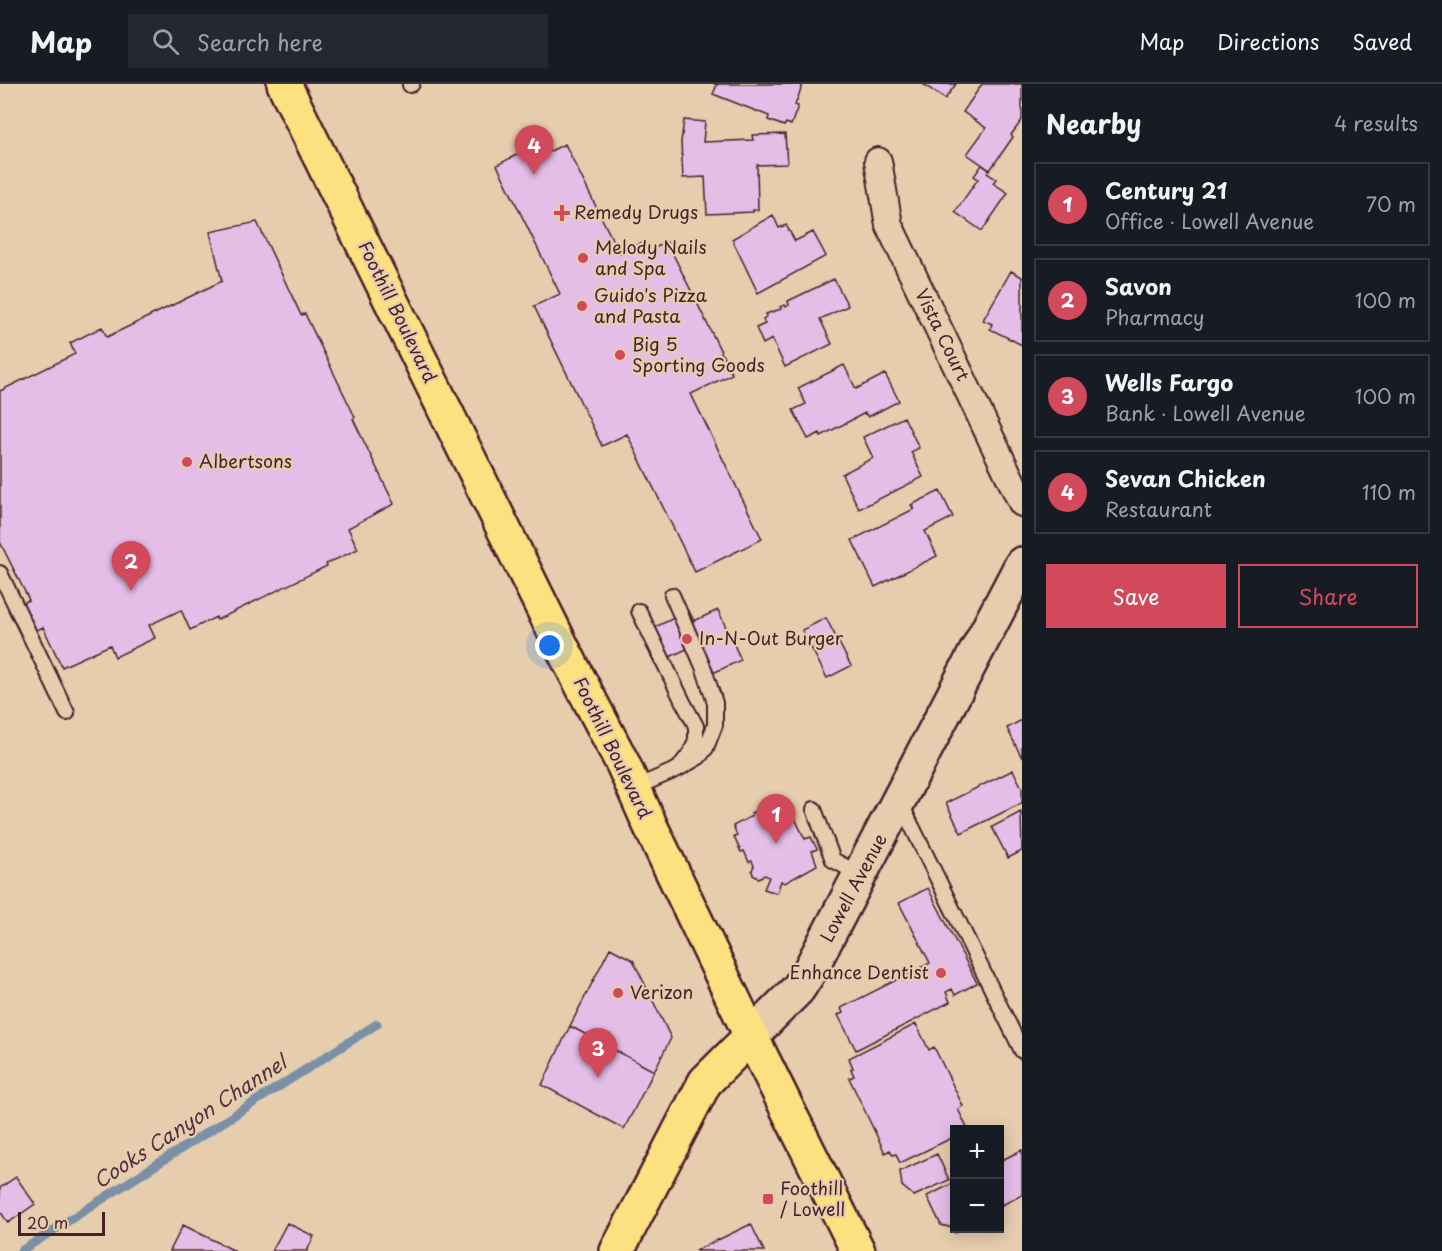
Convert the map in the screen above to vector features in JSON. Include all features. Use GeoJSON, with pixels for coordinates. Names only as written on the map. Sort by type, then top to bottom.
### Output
{"type":"FeatureCollection","features":[{"type":"Feature","properties":{"kind":"main road","name":"Foothill Boulevard"},"geometry":{"type":"LineString","coordinates":[[284,84],[634,788],[751,1036],[858,1251]]}},
{"type":"Feature","properties":{"kind":"main road","name":"Lowell Avenue"},"geometry":{"type":"LineString","coordinates":[[617,1251],[705,1082],[751,1036]]}},
{"type":"Feature","properties":{"kind":"street","name":"Vista Court"},"geometry":{"type":"LineString","coordinates":[[878,161],[889,225],[1022,503]]}},
{"type":"Feature","properties":{"kind":"street","name":"Lowell Avenue"},"geometry":{"type":"LineString","coordinates":[[751,1036],[798,989],[861,875],[1022,564]]}},
{"type":"Feature","properties":{"kind":"lane"},"geometry":{"type":"LineString","coordinates":[[0,573],[67,712]]}},
{"type":"Feature","properties":{"kind":"lane"},"geometry":{"type":"LineString","coordinates":[[634,788],[699,757],[706,748],[715,725],[715,703],[694,645],[672,595]]}},
{"type":"Feature","properties":{"kind":"lane"},"geometry":{"type":"LineString","coordinates":[[639,611],[696,726],[696,740],[691,752],[678,769]]}},
{"type":"Feature","properties":{"kind":"lane"},"geometry":{"type":"LineString","coordinates":[[900,801],[1022,1051]]}},
{"type":"Feature","properties":{"kind":"lane"},"geometry":{"type":"LineString","coordinates":[[814,809],[833,860],[861,875]]}},
{"type":"Feature","properties":{"kind":"building"},"geometry":{"type":"Polygon","coordinates":[[[714,84],[803,84],[791,125],[786,123],[784,126],[768,120],[769,116],[713,94],[717,85],[714,84]]]}},
{"type":"Feature","properties":{"kind":"building"},"geometry":{"type":"Polygon","coordinates":[[[923,84],[956,84],[945,99],[923,84]]]}},
{"type":"Feature","properties":{"kind":"building"},"geometry":{"type":"Polygon","coordinates":[[[982,84],[1022,84],[1022,120],[990,170],[967,154],[986,128],[963,112],[982,84]]]}},
{"type":"Feature","properties":{"kind":"building"},"geometry":{"type":"Polygon","coordinates":[[[684,120],[705,122],[703,142],[753,140],[752,135],[785,134],[787,164],[757,165],[758,210],[707,214],[705,177],[683,178],[681,142],[684,120]]]}},
{"type":"Feature","properties":{"kind":"building"},"geometry":{"type":"Polygon","coordinates":[[[565,144],[619,253],[641,243],[646,252],[667,242],[732,374],[691,394],[762,539],[695,572],[627,434],[602,446],[534,306],[560,294],[497,165],[534,146],[540,156],[565,144]]]}},
{"type":"Feature","properties":{"kind":"building"},"geometry":{"type":"Polygon","coordinates":[[[982,165],[989,170],[987,173],[996,179],[993,183],[1008,193],[982,231],[955,212],[978,179],[974,176],[982,165]]]}},
{"type":"Feature","properties":{"kind":"building"},"geometry":{"type":"Polygon","coordinates":[[[773,215],[779,228],[786,225],[795,241],[813,232],[826,256],[758,293],[732,239],[773,215]]]}},
{"type":"Feature","properties":{"kind":"building","name":"Albertsons"},"geometry":{"type":"Polygon","coordinates":[[[257,222],[301,315],[305,314],[394,504],[348,528],[358,549],[326,564],[327,566],[217,620],[216,617],[190,630],[181,610],[149,625],[155,638],[115,657],[110,645],[62,667],[43,627],[22,638],[8,610],[29,600],[0,542],[0,391],[75,354],[70,343],[102,327],[107,337],[222,281],[210,232],[257,222]]]}},
{"type":"Feature","properties":{"kind":"building"},"geometry":{"type":"Polygon","coordinates":[[[1011,271],[1022,277],[1022,345],[990,329],[992,324],[983,320],[1011,271]]]}},
{"type":"Feature","properties":{"kind":"building"},"geometry":{"type":"Polygon","coordinates":[[[834,279],[848,306],[820,319],[832,344],[785,367],[772,339],[763,344],[756,328],[765,324],[763,319],[767,316],[766,314],[781,309],[780,307],[785,305],[786,307],[789,305],[788,301],[834,279]]]}},
{"type":"Feature","properties":{"kind":"building"},"geometry":{"type":"Polygon","coordinates":[[[844,365],[856,389],[885,374],[899,401],[868,417],[865,413],[821,436],[820,433],[808,439],[793,410],[806,404],[798,388],[844,365]]]}},
{"type":"Feature","properties":{"kind":"building"},"geometry":{"type":"Polygon","coordinates":[[[904,417],[919,448],[911,452],[923,477],[859,509],[842,474],[873,458],[863,437],[904,417]]]}},
{"type":"Feature","properties":{"kind":"building"},"geometry":{"type":"Polygon","coordinates":[[[940,491],[953,517],[925,531],[937,556],[875,587],[852,540],[914,509],[911,505],[940,491]]]}},
{"type":"Feature","properties":{"kind":"building","name":"In-N-Out Burger"},"geometry":{"type":"Polygon","coordinates":[[[718,610],[741,660],[711,674],[697,644],[655,664],[640,634],[689,611],[694,621],[718,610]]]}},
{"type":"Feature","properties":{"kind":"building"},"geometry":{"type":"Polygon","coordinates":[[[826,618],[851,666],[827,678],[802,630],[826,618]]]}},
{"type":"Feature","properties":{"kind":"building"},"geometry":{"type":"Polygon","coordinates":[[[1022,720],[1022,758],[1007,728],[1022,720]]]}},
{"type":"Feature","properties":{"kind":"building"},"geometry":{"type":"Polygon","coordinates":[[[1013,770],[1022,788],[1022,803],[961,833],[946,803],[1013,770]]]}},
{"type":"Feature","properties":{"kind":"building"},"geometry":{"type":"Polygon","coordinates":[[[786,800],[805,839],[811,837],[817,849],[812,851],[817,865],[785,883],[781,881],[777,893],[764,889],[769,877],[765,875],[758,878],[753,875],[752,861],[749,862],[744,851],[741,852],[734,837],[737,836],[733,826],[752,816],[751,813],[766,806],[767,809],[786,800]]]}},
{"type":"Feature","properties":{"kind":"building"},"geometry":{"type":"Polygon","coordinates":[[[1021,812],[1022,851],[1008,858],[992,827],[1021,812]]]}},
{"type":"Feature","properties":{"kind":"building","name":"Enhance Dentist"},"geometry":{"type":"Polygon","coordinates":[[[928,888],[977,983],[955,995],[952,989],[946,992],[950,1002],[856,1050],[838,1015],[843,1013],[841,1008],[930,963],[899,903],[928,888]]]}},
{"type":"Feature","properties":{"kind":"building","name":"Verizon"},"geometry":{"type":"Polygon","coordinates":[[[610,948],[633,960],[671,1038],[654,1071],[570,1026],[610,948]]]}},
{"type":"Feature","properties":{"kind":"building"},"geometry":{"type":"Polygon","coordinates":[[[916,1024],[929,1050],[934,1047],[963,1106],[958,1109],[966,1125],[950,1125],[950,1139],[900,1163],[896,1154],[893,1155],[890,1150],[885,1153],[849,1078],[854,1076],[849,1058],[916,1024]]]}},
{"type":"Feature","properties":{"kind":"building"},"geometry":{"type":"Polygon","coordinates":[[[570,1026],[654,1071],[624,1129],[542,1085],[570,1026]]]}},
{"type":"Feature","properties":{"kind":"building"},"geometry":{"type":"Polygon","coordinates":[[[1022,1150],[1022,1195],[1004,1204],[1004,1179],[1004,1159],[1022,1150]]]}},
{"type":"Feature","properties":{"kind":"building"},"geometry":{"type":"Polygon","coordinates":[[[937,1154],[949,1180],[914,1196],[902,1186],[900,1171],[937,1154]]]}},
{"type":"Feature","properties":{"kind":"building"},"geometry":{"type":"Polygon","coordinates":[[[16,1177],[35,1204],[8,1223],[0,1211],[0,1188],[16,1177]]]}},
{"type":"Feature","properties":{"kind":"building"},"geometry":{"type":"Polygon","coordinates":[[[950,1185],[950,1227],[941,1225],[927,1196],[950,1185]]]}},
{"type":"Feature","properties":{"kind":"building"},"geometry":{"type":"Polygon","coordinates":[[[287,1223],[314,1236],[307,1251],[272,1251],[287,1223]]]}},
{"type":"Feature","properties":{"kind":"building"},"geometry":{"type":"Polygon","coordinates":[[[751,1224],[764,1251],[695,1251],[751,1224]]]}},
{"type":"Feature","properties":{"kind":"building"},"geometry":{"type":"Polygon","coordinates":[[[183,1225],[235,1251],[170,1251],[183,1225]]]}},
{"type":"Feature","properties":{"kind":"waterway","name":"Cooks Canyon Channel"},"geometry":{"type":"LineString","coordinates":[[21,1251],[377,1024]]}},
{"type":"Feature","properties":{"kind":"place","name":"Sevan Chicken"},"geometry":{"type":"Point","coordinates":[534,175]}},
{"type":"Feature","properties":{"kind":"place","name":"Remedy Drugs"},"geometry":{"type":"Point","coordinates":[562,213]}},
{"type":"Feature","properties":{"kind":"place","name":"Melody Nails and Spa"},"geometry":{"type":"Point","coordinates":[583,258]}},
{"type":"Feature","properties":{"kind":"place","name":"Guido's Pizza and Pasta"},"geometry":{"type":"Point","coordinates":[582,306]}},
{"type":"Feature","properties":{"kind":"place","name":"Big 5 Sporting Goods"},"geometry":{"type":"Point","coordinates":[620,355]}},
{"type":"Feature","properties":{"kind":"place","name":"Albertsons"},"geometry":{"type":"Point","coordinates":[187,462]}},
{"type":"Feature","properties":{"kind":"place","name":"Savon"},"geometry":{"type":"Point","coordinates":[131,591]}},
{"type":"Feature","properties":{"kind":"place","name":"In-N-Out Burger"},"geometry":{"type":"Point","coordinates":[687,639]}},
{"type":"Feature","properties":{"kind":"place","name":"Century 21"},"geometry":{"type":"Point","coordinates":[776,844]}},
{"type":"Feature","properties":{"kind":"place","name":"Enhance Dentist"},"geometry":{"type":"Point","coordinates":[941,973]}},
{"type":"Feature","properties":{"kind":"place","name":"Verizon"},"geometry":{"type":"Point","coordinates":[618,993]}},
{"type":"Feature","properties":{"kind":"place","name":"Wells Fargo"},"geometry":{"type":"Point","coordinates":[598,1078]}},
{"type":"Feature","properties":{"kind":"place","name":"Foothill / Lowell"},"geometry":{"type":"Point","coordinates":[768,1199]}}]}
